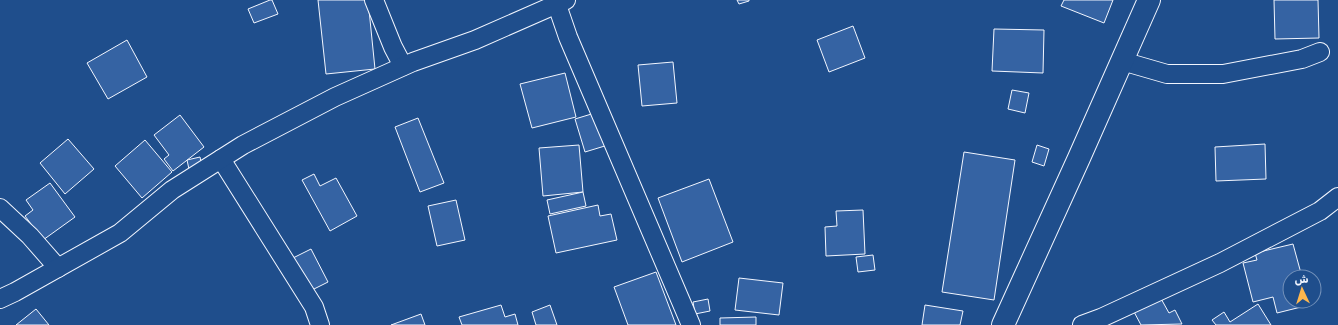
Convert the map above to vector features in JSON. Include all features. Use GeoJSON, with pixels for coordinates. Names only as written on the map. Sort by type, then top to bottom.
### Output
{"type":"FeatureCollection","features":[{"type":"Feature","properties":{"kind":"main road"},"geometry":{"type":"LineString","coordinates":[[1003,325],[1149,0]]}},
{"type":"Feature","properties":{"kind":"street"},"geometry":{"type":"LineString","coordinates":[[374,0],[393,47],[403,66]]}},
{"type":"Feature","properties":{"kind":"street"},"geometry":{"type":"LineString","coordinates":[[0,299],[58,268],[120,232],[172,190],[243,145],[328,101],[403,66],[475,40],[562,2],[571,44],[691,325]]}},
{"type":"Feature","properties":{"kind":"street"},"geometry":{"type":"LineString","coordinates":[[1122,62],[1167,74],[1224,74],[1302,59],[1320,52]]}},
{"type":"Feature","properties":{"kind":"street"},"geometry":{"type":"LineString","coordinates":[[221,159],[314,307],[320,325]]}},
{"type":"Feature","properties":{"kind":"street"},"geometry":{"type":"LineString","coordinates":[[1082,325],[1101,318],[1220,263],[1320,211],[1338,197]]}},
{"type":"Feature","properties":{"kind":"street"},"geometry":{"type":"LineString","coordinates":[[0,208],[30,236],[58,268]]}},
{"type":"Feature","properties":{"kind":"building"},"geometry":{"type":"Polygon","coordinates":[[[272,0],[278,14],[254,23],[248,9],[272,0]]]}},
{"type":"Feature","properties":{"kind":"building"},"geometry":{"type":"Polygon","coordinates":[[[318,0],[368,0],[375,69],[326,74],[318,0]]]}},
{"type":"Feature","properties":{"kind":"building"},"geometry":{"type":"Polygon","coordinates":[[[737,0],[749,0],[749,1],[739,4],[737,0]]]}},
{"type":"Feature","properties":{"kind":"building"},"geometry":{"type":"Polygon","coordinates":[[[1064,0],[1113,0],[1104,23],[1061,6],[1064,0]]]}},
{"type":"Feature","properties":{"kind":"building"},"geometry":{"type":"Polygon","coordinates":[[[1274,0],[1318,0],[1319,38],[1275,39],[1274,0]]]}},
{"type":"Feature","properties":{"kind":"building"},"geometry":{"type":"Polygon","coordinates":[[[853,26],[865,58],[829,72],[817,40],[853,26]]]}},
{"type":"Feature","properties":{"kind":"building"},"geometry":{"type":"Polygon","coordinates":[[[994,29],[1044,30],[1043,73],[992,71],[994,29]]]}},
{"type":"Feature","properties":{"kind":"building"},"geometry":{"type":"Polygon","coordinates":[[[127,40],[147,77],[108,99],[87,63],[127,40]]]}},
{"type":"Feature","properties":{"kind":"building"},"geometry":{"type":"Polygon","coordinates":[[[673,62],[677,103],[642,106],[638,65],[673,62]]]}},
{"type":"Feature","properties":{"kind":"building"},"geometry":{"type":"Polygon","coordinates":[[[565,73],[576,117],[532,128],[520,84],[565,73]]]}},
{"type":"Feature","properties":{"kind":"building"},"geometry":{"type":"Polygon","coordinates":[[[1012,90],[1029,93],[1025,113],[1008,109],[1012,90]]]}},
{"type":"Feature","properties":{"kind":"building"},"geometry":{"type":"Polygon","coordinates":[[[598,112],[608,145],[585,152],[575,119],[598,112]]]}},
{"type":"Feature","properties":{"kind":"building"},"geometry":{"type":"Polygon","coordinates":[[[180,115],[204,147],[173,171],[164,159],[169,155],[154,135],[180,115]]]}},
{"type":"Feature","properties":{"kind":"building"},"geometry":{"type":"Polygon","coordinates":[[[418,118],[444,183],[420,192],[395,127],[418,118]]]}},
{"type":"Feature","properties":{"kind":"building"},"geometry":{"type":"Polygon","coordinates":[[[68,139],[94,169],[65,194],[40,163],[68,139]]]}},
{"type":"Feature","properties":{"kind":"building"},"geometry":{"type":"Polygon","coordinates":[[[145,140],[172,172],[142,198],[115,166],[145,140]]]}},
{"type":"Feature","properties":{"kind":"building"},"geometry":{"type":"Polygon","coordinates":[[[1265,144],[1266,179],[1216,181],[1215,147],[1265,144]]]}},
{"type":"Feature","properties":{"kind":"building"},"geometry":{"type":"Polygon","coordinates":[[[579,145],[583,192],[543,196],[539,148],[579,145]]]}},
{"type":"Feature","properties":{"kind":"building"},"geometry":{"type":"Polygon","coordinates":[[[1037,145],[1049,149],[1044,166],[1032,162],[1037,145]]]}},
{"type":"Feature","properties":{"kind":"building"},"geometry":{"type":"Polygon","coordinates":[[[964,152],[1015,160],[994,300],[942,292],[964,152]]]}},
{"type":"Feature","properties":{"kind":"building"},"geometry":{"type":"Polygon","coordinates":[[[200,157],[205,180],[192,183],[187,160],[200,157]]]}},
{"type":"Feature","properties":{"kind":"building"},"geometry":{"type":"Polygon","coordinates":[[[314,174],[320,186],[336,178],[357,216],[330,231],[302,180],[314,174]]]}},
{"type":"Feature","properties":{"kind":"building"},"geometry":{"type":"Polygon","coordinates":[[[709,179],[733,242],[682,262],[658,198],[709,179]]]}},
{"type":"Feature","properties":{"kind":"building"},"geometry":{"type":"Polygon","coordinates":[[[50,183],[75,217],[43,240],[25,216],[33,210],[26,200],[50,183]]]}},
{"type":"Feature","properties":{"kind":"building"},"geometry":{"type":"Polygon","coordinates":[[[583,192],[586,206],[550,214],[547,200],[583,192]]]}},
{"type":"Feature","properties":{"kind":"building"},"geometry":{"type":"Polygon","coordinates":[[[456,200],[465,240],[437,246],[428,206],[456,200]]]}},
{"type":"Feature","properties":{"kind":"building"},"geometry":{"type":"Polygon","coordinates":[[[598,205],[600,216],[611,214],[617,240],[556,253],[548,216],[598,205]]]}},
{"type":"Feature","properties":{"kind":"building"},"geometry":{"type":"Polygon","coordinates":[[[863,210],[865,254],[826,256],[825,227],[837,226],[836,211],[863,210]]]}},
{"type":"Feature","properties":{"kind":"building"},"geometry":{"type":"Polygon","coordinates":[[[1293,244],[1300,269],[1282,269],[1282,309],[1293,309],[1277,313],[1273,297],[1253,302],[1243,263],[1257,260],[1255,253],[1293,244]]]}},
{"type":"Feature","properties":{"kind":"building"},"geometry":{"type":"Polygon","coordinates":[[[311,249],[328,282],[308,292],[291,259],[311,249]]]}},
{"type":"Feature","properties":{"kind":"building"},"geometry":{"type":"Polygon","coordinates":[[[873,255],[875,270],[858,272],[856,257],[873,255]]]}},
{"type":"Feature","properties":{"kind":"building"},"geometry":{"type":"Polygon","coordinates":[[[656,272],[676,325],[628,325],[614,287],[656,272]]]}},
{"type":"Feature","properties":{"kind":"building"},"geometry":{"type":"Polygon","coordinates":[[[739,278],[783,283],[779,315],[735,310],[739,278]]]}},
{"type":"Feature","properties":{"kind":"building"},"geometry":{"type":"Polygon","coordinates":[[[1159,295],[1169,313],[1175,310],[1182,324],[1141,325],[1133,310],[1159,295]]]}},
{"type":"Feature","properties":{"kind":"building"},"geometry":{"type":"Polygon","coordinates":[[[708,299],[710,311],[695,314],[693,302],[708,299]]]}},
{"type":"Feature","properties":{"kind":"building"},"geometry":{"type":"Polygon","coordinates":[[[1258,304],[1271,325],[1216,325],[1212,320],[1224,312],[1230,322],[1258,304]]]}},
{"type":"Feature","properties":{"kind":"building"},"geometry":{"type":"Polygon","coordinates":[[[501,305],[505,317],[515,314],[518,325],[462,325],[459,317],[501,305]]]}},
{"type":"Feature","properties":{"kind":"building"},"geometry":{"type":"Polygon","coordinates":[[[550,305],[557,325],[536,325],[532,312],[550,305]]]}},
{"type":"Feature","properties":{"kind":"building"},"geometry":{"type":"Polygon","coordinates":[[[925,305],[963,311],[960,325],[922,325],[925,305]]]}},
{"type":"Feature","properties":{"kind":"building"},"geometry":{"type":"Polygon","coordinates":[[[36,309],[49,325],[16,325],[36,309]]]}},
{"type":"Feature","properties":{"kind":"building"},"geometry":{"type":"Polygon","coordinates":[[[421,314],[425,325],[391,325],[421,314]]]}},
{"type":"Feature","properties":{"kind":"building"},"geometry":{"type":"Polygon","coordinates":[[[756,317],[756,325],[720,325],[720,318],[756,317]]]}}]}
